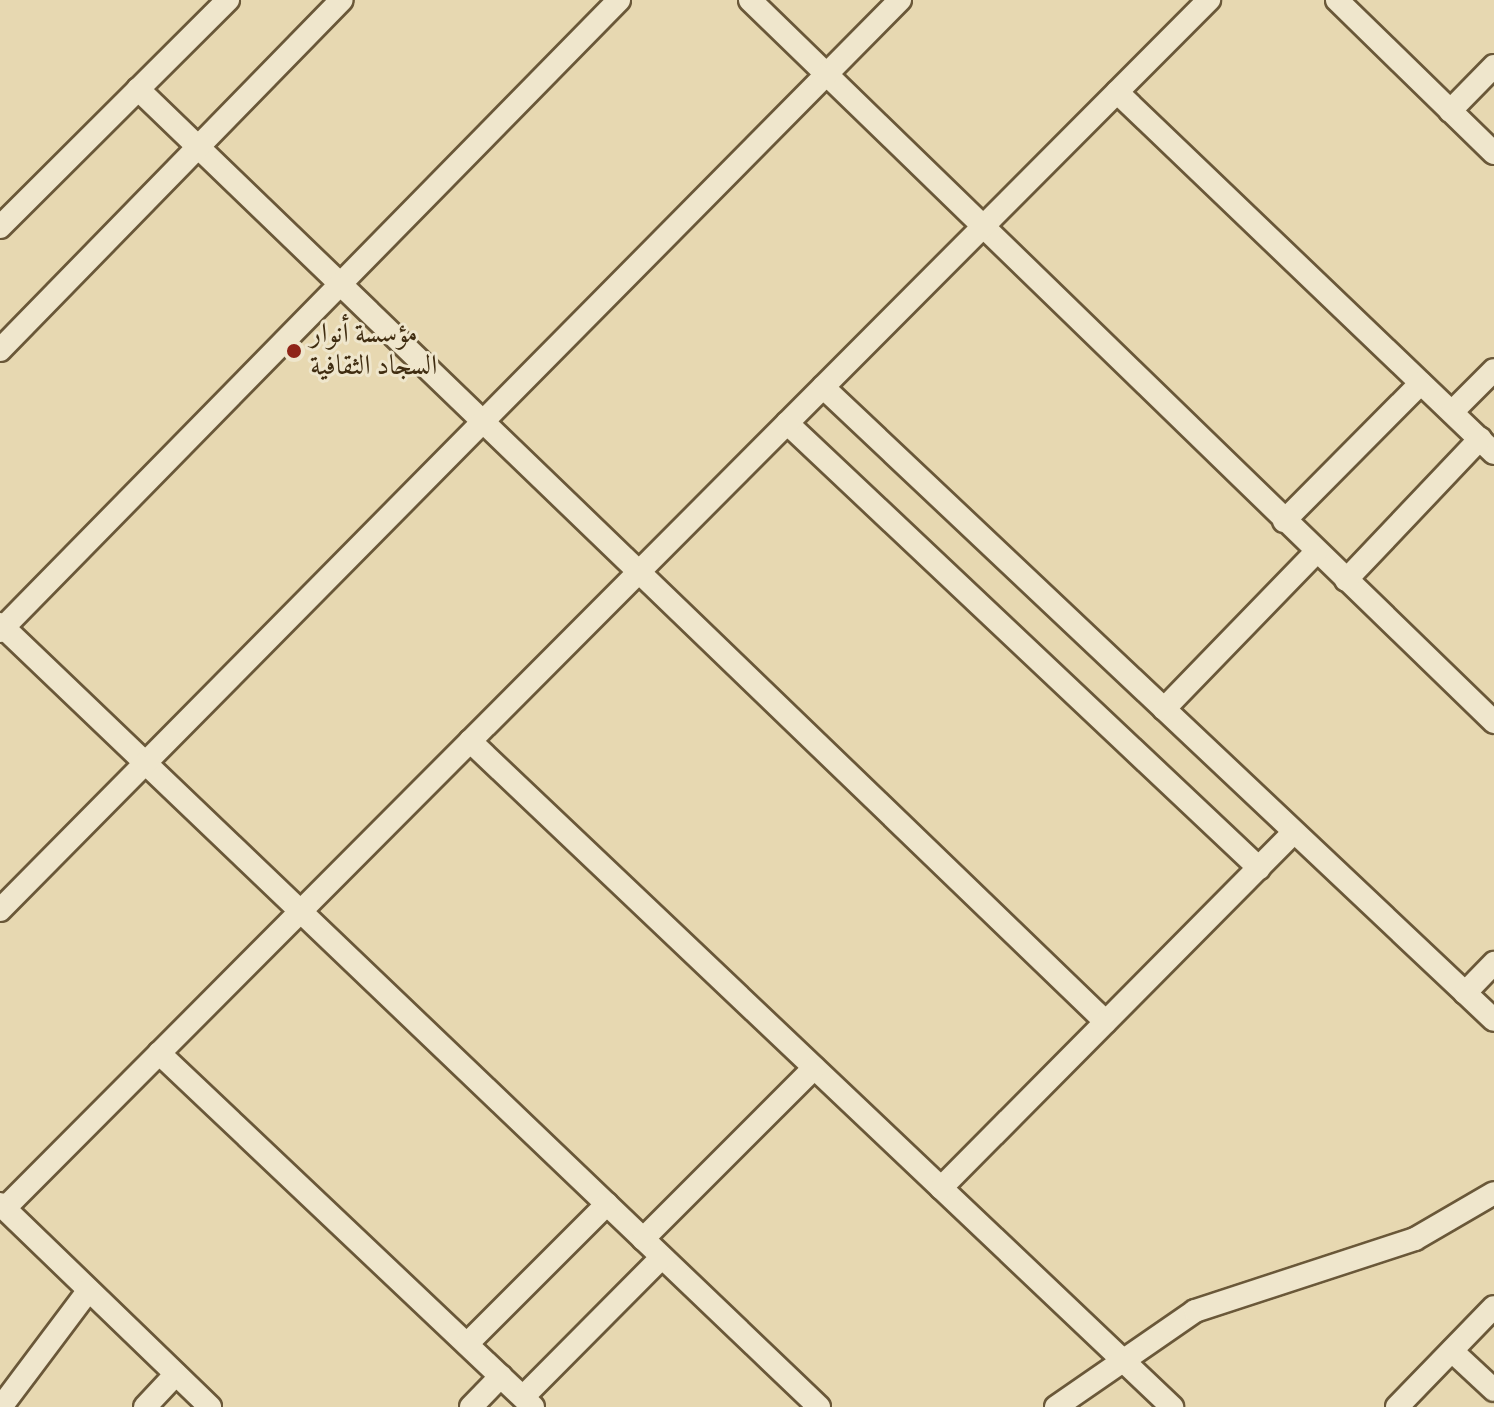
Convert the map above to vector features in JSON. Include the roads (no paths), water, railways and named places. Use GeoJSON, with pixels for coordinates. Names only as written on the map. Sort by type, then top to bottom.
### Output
{"type":"FeatureCollection","features":[{"type":"Feature","properties":{"kind":"street"},"geometry":{"type":"LineString","coordinates":[[0,227],[228,0]]}},
{"type":"Feature","properties":{"kind":"street"},"geometry":{"type":"LineString","coordinates":[[2,344],[342,0]]}},
{"type":"Feature","properties":{"kind":"street"},"geometry":{"type":"LineString","coordinates":[[619,0],[1,627],[819,1407]]}},
{"type":"Feature","properties":{"kind":"street"},"geometry":{"type":"LineString","coordinates":[[750,0],[981,229],[1494,722]]}},
{"type":"Feature","properties":{"kind":"street"},"geometry":{"type":"LineString","coordinates":[[0,910],[900,0]]}},
{"type":"Feature","properties":{"kind":"street"},"geometry":{"type":"LineString","coordinates":[[210,1407],[2,1206],[159,1053],[1209,0]]}},
{"type":"Feature","properties":{"kind":"street"},"geometry":{"type":"LineString","coordinates":[[1337,0],[1494,153]]}},
{"type":"Feature","properties":{"kind":"street"},"geometry":{"type":"LineString","coordinates":[[1450,111],[1494,66]]}},
{"type":"Feature","properties":{"kind":"street"},"geometry":{"type":"LineString","coordinates":[[138,89],[641,570],[1106,1022]]}},
{"type":"Feature","properties":{"kind":"street"},"geometry":{"type":"LineString","coordinates":[[1117,92],[1487,446],[1346,580]]}},
{"type":"Feature","properties":{"kind":"street"},"geometry":{"type":"LineString","coordinates":[[1452,412],[1494,370]]}},
{"type":"Feature","properties":{"kind":"street"},"geometry":{"type":"LineString","coordinates":[[1284,521],[1421,383]]}},
{"type":"Feature","properties":{"kind":"street"},"geometry":{"type":"LineString","coordinates":[[823,387],[1494,1020]]}},
{"type":"Feature","properties":{"kind":"street"},"geometry":{"type":"LineString","coordinates":[[787,423],[1259,868]]}},
{"type":"Feature","properties":{"kind":"street"},"geometry":{"type":"LineString","coordinates":[[1164,709],[1316,552]]}},
{"type":"Feature","properties":{"kind":"street"},"geometry":{"type":"LineString","coordinates":[[470,741],[1172,1407]]}},
{"type":"Feature","properties":{"kind":"street"},"geometry":{"type":"LineString","coordinates":[[941,1188],[1294,832]]}},
{"type":"Feature","properties":{"kind":"street"},"geometry":{"type":"LineString","coordinates":[[1465,993],[1494,963]]}},
{"type":"Feature","properties":{"kind":"street"},"geometry":{"type":"LineString","coordinates":[[159,1053],[528,1402],[662,1257]]}},
{"type":"Feature","properties":{"kind":"street"},"geometry":{"type":"LineString","coordinates":[[643,1239],[814,1068]]}},
{"type":"Feature","properties":{"kind":"street"},"geometry":{"type":"LineString","coordinates":[[1056,1407],[1121,1359],[1195,1311],[1415,1239],[1494,1193]]}},
{"type":"Feature","properties":{"kind":"street"},"geometry":{"type":"LineString","coordinates":[[467,1344],[607,1204]]}},
{"type":"Feature","properties":{"kind":"street"},"geometry":{"type":"LineString","coordinates":[[1,1407],[89,1290]]}},
{"type":"Feature","properties":{"kind":"street"},"geometry":{"type":"LineString","coordinates":[[1397,1407],[1494,1307]]}},
{"type":"Feature","properties":{"kind":"street"},"geometry":{"type":"LineString","coordinates":[[1452,1351],[1494,1390]]}},
{"type":"Feature","properties":{"kind":"street"},"geometry":{"type":"LineString","coordinates":[[145,1407],[176,1374]]}},
{"type":"Feature","properties":{"kind":"street"},"geometry":{"type":"LineString","coordinates":[[471,1407],[501,1376]]}},
{"type":"Feature","properties":{"kind":"place","name":"مؤسسة أنوار السجاد الثقافية"},"geometry":{"type":"Point","coordinates":[294,351]}}]}
